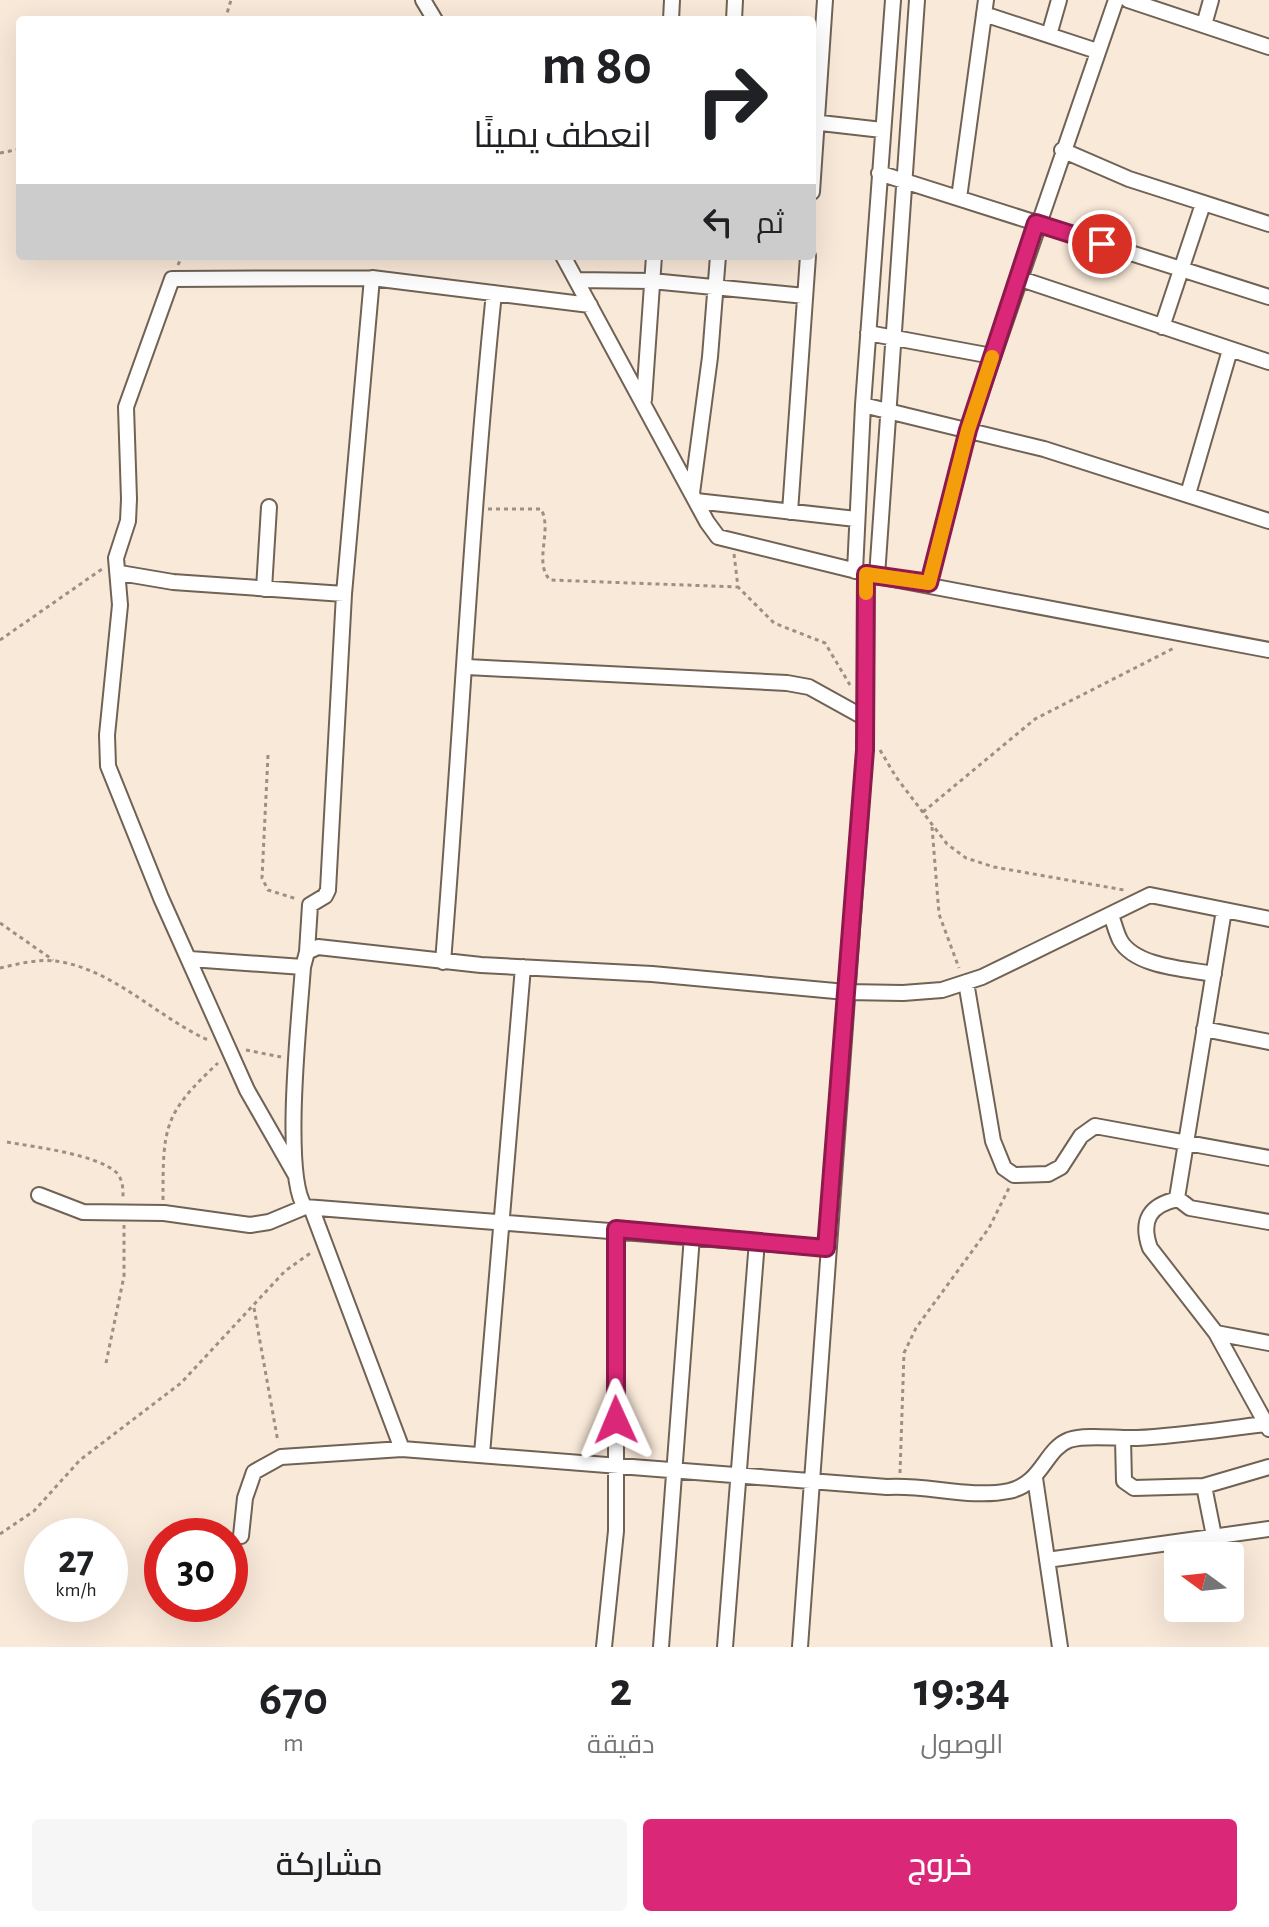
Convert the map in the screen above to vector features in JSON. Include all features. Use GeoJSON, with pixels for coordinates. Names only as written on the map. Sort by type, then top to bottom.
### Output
{"type":"FeatureCollection","features":[{"type":"Feature","properties":{"kind":"street"},"geometry":{"type":"LineString","coordinates":[[816,101],[825,0]]}},
{"type":"Feature","properties":{"kind":"street"},"geometry":{"type":"LineString","coordinates":[[866,574],[856,519],[893,0]]}},
{"type":"Feature","properties":{"kind":"street"},"geometry":{"type":"LineString","coordinates":[[800,1647],[865,718],[866,574],[887,409],[917,0]]}},
{"type":"Feature","properties":{"kind":"street"},"geometry":{"type":"LineString","coordinates":[[1049,35],[1059,0]]}},
{"type":"Feature","properties":{"kind":"street"},"geometry":{"type":"LineString","coordinates":[[929,583],[968,430],[1036,223],[1116,0]]}},
{"type":"Feature","properties":{"kind":"street"},"geometry":{"type":"LineString","coordinates":[[1128,0],[1269,47]]}},
{"type":"Feature","properties":{"kind":"street"},"geometry":{"type":"LineString","coordinates":[[1204,25],[1211,0]]}},
{"type":"Feature","properties":{"kind":"street"},"geometry":{"type":"LineString","coordinates":[[959,198],[985,7],[1049,35],[1097,51]]}},
{"type":"Feature","properties":{"kind":"street"},"geometry":{"type":"LineString","coordinates":[[816,123],[882,130]]}},
{"type":"Feature","properties":{"kind":"street"},"geometry":{"type":"LineString","coordinates":[[1062,150],[1129,179],[1269,224]]}},
{"type":"Feature","properties":{"kind":"street"},"geometry":{"type":"LineString","coordinates":[[879,173],[1269,297]]}},
{"type":"Feature","properties":{"kind":"street"},"geometry":{"type":"LineString","coordinates":[[1162,327],[1203,204]]}},
{"type":"Feature","properties":{"kind":"street"},"geometry":{"type":"LineString","coordinates":[[565,260],[718,537],[866,574],[929,583],[1269,650]]}},
{"type":"Feature","properties":{"kind":"street"},"geometry":{"type":"LineString","coordinates":[[644,400],[654,260]]}},
{"type":"Feature","properties":{"kind":"street"},"geometry":{"type":"LineString","coordinates":[[694,497],[718,260]]}},
{"type":"Feature","properties":{"kind":"street"},"geometry":{"type":"LineString","coordinates":[[790,512],[808,260]]}},
{"type":"Feature","properties":{"kind":"street"},"geometry":{"type":"LineString","coordinates":[[296,1176],[247,1090],[161,898],[108,766],[107,735],[118,636],[118,565],[128,521],[126,407],[172,279],[372,278],[590,305]]}},
{"type":"Feature","properties":{"kind":"street"},"geometry":{"type":"LineString","coordinates":[[372,278],[344,594],[328,890],[325,896],[311,902],[305,960],[297,1059],[296,1176],[298,1193],[308,1208],[402,1449]]}},
{"type":"Feature","properties":{"kind":"street"},"geometry":{"type":"LineString","coordinates":[[1018,278],[1269,362]]}},
{"type":"Feature","properties":{"kind":"street"},"geometry":{"type":"LineString","coordinates":[[576,280],[652,281],[805,296]]}},
{"type":"Feature","properties":{"kind":"street"},"geometry":{"type":"LineString","coordinates":[[443,962],[467,667],[474,509],[494,293]]}},
{"type":"Feature","properties":{"kind":"street"},"geometry":{"type":"LineString","coordinates":[[868,333],[992,356]]}},
{"type":"Feature","properties":{"kind":"street"},"geometry":{"type":"LineString","coordinates":[[1188,494],[1230,350]]}},
{"type":"Feature","properties":{"kind":"street"},"geometry":{"type":"LineString","coordinates":[[863,405],[1044,449],[1269,521]]}},
{"type":"Feature","properties":{"kind":"street"},"geometry":{"type":"LineString","coordinates":[[694,497],[856,519]]}},
{"type":"Feature","properties":{"kind":"street"},"geometry":{"type":"LineString","coordinates":[[264,589],[269,507]]}},
{"type":"Feature","properties":{"kind":"street"},"geometry":{"type":"LineString","coordinates":[[118,565],[155,580],[344,594]]}},
{"type":"Feature","properties":{"kind":"street"},"geometry":{"type":"LineString","coordinates":[[467,667],[787,683],[809,687],[865,718]]}},
{"type":"Feature","properties":{"kind":"street"},"geometry":{"type":"LineString","coordinates":[[190,959],[305,960],[318,947],[443,962],[652,974],[846,992],[916,992],[942,990],[966,982],[1150,895],[1269,919]]}},
{"type":"Feature","properties":{"kind":"street"},"geometry":{"type":"LineString","coordinates":[[1178,1199],[1184,1140],[1224,910]]}},
{"type":"Feature","properties":{"kind":"street"},"geometry":{"type":"LineString","coordinates":[[1111,915],[1120,940],[1129,951],[1163,964],[1214,974]]}},
{"type":"Feature","properties":{"kind":"street"},"geometry":{"type":"LineString","coordinates":[[482,1454],[523,967]]}},
{"type":"Feature","properties":{"kind":"street"},"geometry":{"type":"LineString","coordinates":[[966,982],[978,1036],[993,1141],[1004,1168],[1014,1175],[1048,1174],[1061,1167],[1081,1136],[1095,1126],[1269,1158]]}},
{"type":"Feature","properties":{"kind":"street"},"geometry":{"type":"LineString","coordinates":[[1204,1029],[1269,1042]]}},
{"type":"Feature","properties":{"kind":"street"},"geometry":{"type":"LineString","coordinates":[[39,1195],[83,1212],[164,1213],[250,1225],[269,1222],[308,1208],[501,1220],[826,1248]]}},
{"type":"Feature","properties":{"kind":"street"},"geometry":{"type":"LineString","coordinates":[[1178,1199],[1190,1208],[1269,1222]]}},
{"type":"Feature","properties":{"kind":"street"},"geometry":{"type":"LineString","coordinates":[[243,1518],[245,1498],[254,1472],[281,1457],[402,1449],[887,1487],[898,1484],[934,1491],[1007,1492],[1035,1478],[1060,1447],[1072,1439],[1123,1439],[1267,1426],[1216,1333],[1159,1264],[1145,1234],[1145,1225],[1154,1207],[1178,1199]]}},
{"type":"Feature","properties":{"kind":"street"},"geometry":{"type":"LineString","coordinates":[[604,1647],[616,1531],[616,1229]]}},
{"type":"Feature","properties":{"kind":"street"},"geometry":{"type":"LineString","coordinates":[[661,1647],[672,1469],[692,1236]]}},
{"type":"Feature","properties":{"kind":"street"},"geometry":{"type":"LineString","coordinates":[[725,1647],[757,1241]]}},
{"type":"Feature","properties":{"kind":"street"},"geometry":{"type":"LineString","coordinates":[[1216,1333],[1269,1343]]}},
{"type":"Feature","properties":{"kind":"street"},"geometry":{"type":"LineString","coordinates":[[1250,1396],[1269,1399]]}},
{"type":"Feature","properties":{"kind":"street"},"geometry":{"type":"LineString","coordinates":[[1123,1439],[1124,1481],[1129,1487],[1204,1486],[1269,1467]]}},
{"type":"Feature","properties":{"kind":"street"},"geometry":{"type":"LineString","coordinates":[[1035,1478],[1060,1647]]}},
{"type":"Feature","properties":{"kind":"street"},"geometry":{"type":"LineString","coordinates":[[1204,1486],[1214,1536]]}},
{"type":"Feature","properties":{"kind":"street"},"geometry":{"type":"LineString","coordinates":[[1047,1560],[1269,1529]]}},
{"type":"Feature","properties":{"kind":"path"},"geometry":{"type":"LineString","coordinates":[[474,509],[541,509],[546,517],[543,570],[550,580],[738,587]]}},
{"type":"Feature","properties":{"kind":"path"},"geometry":{"type":"LineString","coordinates":[[733,542],[738,587],[774,623],[825,643],[855,695]]}},
{"type":"Feature","properties":{"kind":"path"},"geometry":{"type":"LineString","coordinates":[[0,640],[118,565]]}},
{"type":"Feature","properties":{"kind":"path"},"geometry":{"type":"LineString","coordinates":[[923,812],[1035,719],[1167,654],[1186,636]]}},
{"type":"Feature","properties":{"kind":"path"},"geometry":{"type":"LineString","coordinates":[[879,747],[884,760],[947,844],[966,858],[994,867],[1150,895]]}},
{"type":"Feature","properties":{"kind":"path"},"geometry":{"type":"LineString","coordinates":[[268,755],[264,885],[274,894],[311,902]]}},
{"type":"Feature","properties":{"kind":"path"},"geometry":{"type":"LineString","coordinates":[[932,824],[939,914],[949,949],[966,982]]}},
{"type":"Feature","properties":{"kind":"path"},"geometry":{"type":"LineString","coordinates":[[0,923],[55,961],[104,980],[195,1034],[230,1048],[297,1059]]}},
{"type":"Feature","properties":{"kind":"path"},"geometry":{"type":"LineString","coordinates":[[0,968],[55,961]]}},
{"type":"Feature","properties":{"kind":"path"},"geometry":{"type":"LineString","coordinates":[[164,1213],[165,1131],[169,1118],[184,1096],[230,1048]]}},
{"type":"Feature","properties":{"kind":"path"},"geometry":{"type":"LineString","coordinates":[[7,1142],[61,1153],[111,1169],[121,1179],[124,1276],[106,1363]]}},
{"type":"Feature","properties":{"kind":"path"},"geometry":{"type":"LineString","coordinates":[[898,1484],[904,1353],[924,1315],[989,1228],[1014,1175]]}},
{"type":"Feature","properties":{"kind":"path"},"geometry":{"type":"LineString","coordinates":[[0,1534],[34,1511],[80,1460],[181,1383],[285,1271],[323,1246]]}},
{"type":"Feature","properties":{"kind":"path"},"geometry":{"type":"LineString","coordinates":[[254,1306],[281,1457]]}},
{"type":"Feature","properties":{"kind":"slow traffic"},"geometry":{"type":"LineString","coordinates":[[866,593],[866,574],[929,583],[968,430],[992,357]]}},
{"type":"Feature","properties":{"kind":"route"},"geometry":{"type":"LineString","coordinates":[[616,1420],[616,1229],[826,1248],[865,750],[866,574],[929,583],[968,430],[1036,223],[1102,244]]}}]}
